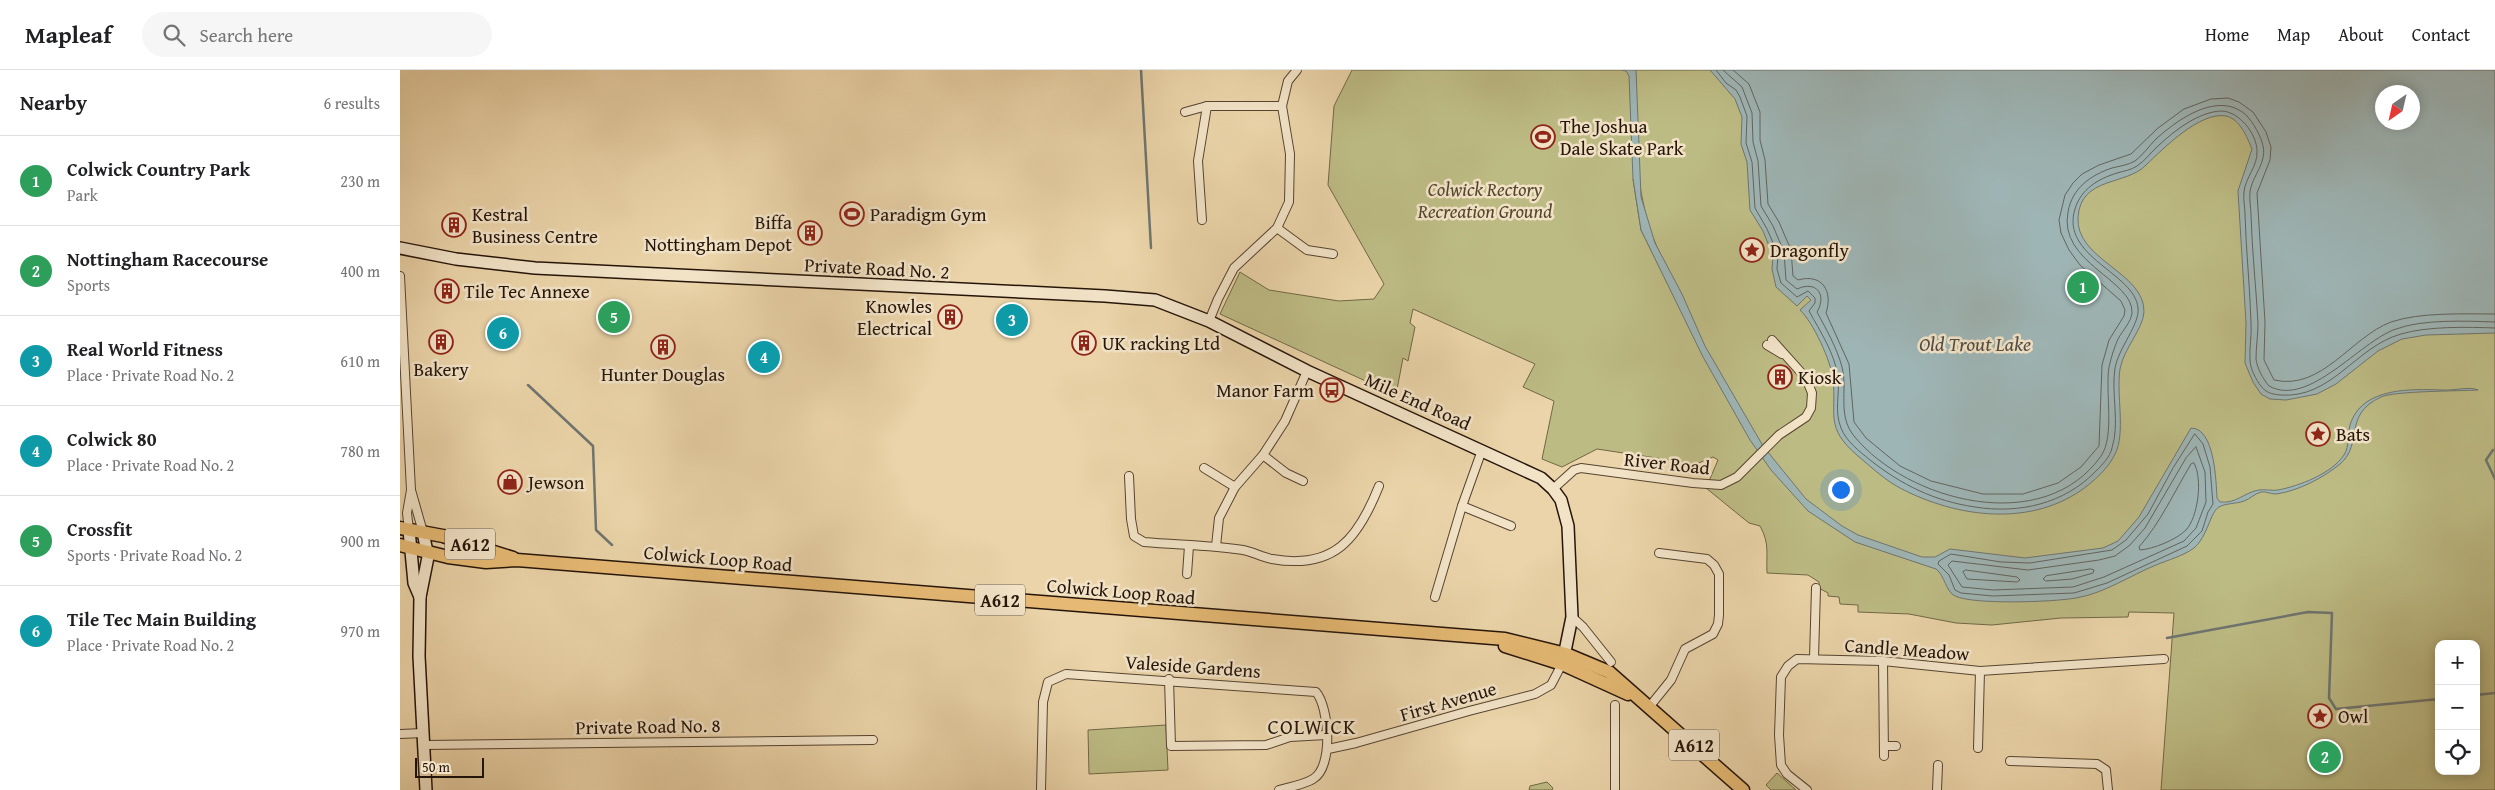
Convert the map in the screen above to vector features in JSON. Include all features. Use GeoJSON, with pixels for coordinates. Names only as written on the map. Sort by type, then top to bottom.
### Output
{"type":"FeatureCollection","features":[{"type":"Feature","properties":{"kind":"main road","name":"Colwick Loop Road"},"geometry":{"type":"LineString","coordinates":[[405,529],[451,539],[517,560]]}},
{"type":"Feature","properties":{"kind":"main road","name":"Colwick Loop Road"},"geometry":{"type":"LineString","coordinates":[[405,546],[448,557],[486,562],[517,560],[1512,640],[1564,659]]}},
{"type":"Feature","properties":{"kind":"main road","name":"A612"},"geometry":{"type":"LineString","coordinates":[[1564,659],[1609,672],[1743,790]]}},
{"type":"Feature","properties":{"kind":"street"},"geometry":{"type":"LineString","coordinates":[[1209,321],[1234,268],[1277,228],[1289,202],[1290,154],[1282,106],[1288,81],[1297,70]]}},
{"type":"Feature","properties":{"kind":"street"},"geometry":{"type":"LineString","coordinates":[[1185,112],[1207,106],[1282,106]]}},
{"type":"Feature","properties":{"kind":"street"},"geometry":{"type":"LineString","coordinates":[[1202,220],[1198,162],[1207,106]]}},
{"type":"Feature","properties":{"kind":"street"},"geometry":{"type":"LineString","coordinates":[[1277,228],[1307,250],[1333,254]]}},
{"type":"Feature","properties":{"kind":"street","name":"Private Road No. 2"},"geometry":{"type":"LineString","coordinates":[[400,248],[456,259],[535,268],[1144,299]]}},
{"type":"Feature","properties":{"kind":"street"},"geometry":{"type":"LineString","coordinates":[[400,276],[411,490],[405,529],[405,546],[414,584],[420,597]]}},
{"type":"Feature","properties":{"kind":"street","name":"Mile End Road"},"geometry":{"type":"LineString","coordinates":[[1144,299],[1173,306],[1209,321],[1308,371],[1540,478],[1553,489],[1562,500],[1568,526],[1572,617],[1564,659]]}},
{"type":"Feature","properties":{"kind":"street","name":"River Road"},"geometry":{"type":"LineString","coordinates":[[1553,489],[1574,470],[1581,468],[1720,485],[1737,477],[1779,435],[1806,417],[1811,408],[1812,392],[1806,378],[1769,342]]}},
{"type":"Feature","properties":{"kind":"street"},"geometry":{"type":"LineString","coordinates":[[1216,546],[1219,518],[1235,487],[1263,455],[1285,421],[1308,371]]}},
{"type":"Feature","properties":{"kind":"street"},"geometry":{"type":"LineString","coordinates":[[1435,597],[1462,506],[1482,450]]}},
{"type":"Feature","properties":{"kind":"street"},"geometry":{"type":"LineString","coordinates":[[1263,455],[1286,473],[1304,481]]}},
{"type":"Feature","properties":{"kind":"street"},"geometry":{"type":"LineString","coordinates":[[1204,468],[1235,487]]}},
{"type":"Feature","properties":{"kind":"street"},"geometry":{"type":"LineString","coordinates":[[1129,476],[1134,536],[1144,542],[1216,546],[1250,551],[1270,559],[1299,562],[1321,558],[1348,541],[1369,512],[1379,486]]}},
{"type":"Feature","properties":{"kind":"street"},"geometry":{"type":"LineString","coordinates":[[411,490],[427,551],[427,568],[420,597],[426,790]]}},
{"type":"Feature","properties":{"kind":"street"},"geometry":{"type":"LineString","coordinates":[[1462,506],[1511,526]]}},
{"type":"Feature","properties":{"kind":"street"},"geometry":{"type":"LineString","coordinates":[[1493,529],[1496,520]]}},
{"type":"Feature","properties":{"kind":"street"},"geometry":{"type":"LineString","coordinates":[[1187,574],[1189,546]]}},
{"type":"Feature","properties":{"kind":"street"},"geometry":{"type":"LineString","coordinates":[[1647,704],[1671,680],[1685,649],[1712,634],[1718,624],[1719,615],[1719,574],[1714,565],[1707,559],[1659,553]]}},
{"type":"Feature","properties":{"kind":"street"},"geometry":{"type":"LineString","coordinates":[[1438,586],[1446,589]]}},
{"type":"Feature","properties":{"kind":"street"},"geometry":{"type":"LineString","coordinates":[[1814,658],[1816,588]]}},
{"type":"Feature","properties":{"kind":"street"},"geometry":{"type":"LineString","coordinates":[[1816,596],[1826,596]]}},
{"type":"Feature","properties":{"kind":"street"},"geometry":{"type":"LineString","coordinates":[[1572,617],[1583,627],[1611,662]]}},
{"type":"Feature","properties":{"kind":"street","name":"First Avenue"},"geometry":{"type":"LineString","coordinates":[[1328,749],[1536,694],[1551,685],[1564,659]]}},
{"type":"Feature","properties":{"kind":"street","name":"Candle Meadow"},"geometry":{"type":"LineString","coordinates":[[1807,790],[1787,774],[1781,765],[1781,677],[1788,666],[1798,659],[1883,661],[1980,671],[2164,659]]}},
{"type":"Feature","properties":{"kind":"street"},"geometry":{"type":"LineString","coordinates":[[1883,661],[1884,756]]}},
{"type":"Feature","properties":{"kind":"street"},"geometry":{"type":"LineString","coordinates":[[1978,748],[1980,671]]}},
{"type":"Feature","properties":{"kind":"street","name":"Valeside Gardens"},"geometry":{"type":"LineString","coordinates":[[1041,790],[1043,702],[1048,682],[1066,674],[1169,679],[1316,692],[1323,703],[1328,749]]}},
{"type":"Feature","properties":{"kind":"street"},"geometry":{"type":"LineString","coordinates":[[1169,679],[1171,746],[1266,745],[1290,737],[1326,735]]}},
{"type":"Feature","properties":{"kind":"street"},"geometry":{"type":"LineString","coordinates":[[1615,705],[1615,790]]}},
{"type":"Feature","properties":{"kind":"street","name":"Private Road No. 8"},"geometry":{"type":"LineString","coordinates":[[400,734],[423,739],[873,740]]}},
{"type":"Feature","properties":{"kind":"street"},"geometry":{"type":"LineString","coordinates":[[1884,746],[1896,746]]}},
{"type":"Feature","properties":{"kind":"street"},"geometry":{"type":"LineString","coordinates":[[1279,790],[1314,779],[1324,764],[1328,749]]}},
{"type":"Feature","properties":{"kind":"street"},"geometry":{"type":"LineString","coordinates":[[2010,761],[2097,764],[2106,770],[2108,790]]}},
{"type":"Feature","properties":{"kind":"street"},"geometry":{"type":"LineString","coordinates":[[1937,790],[1938,764]]}},
{"type":"Feature","properties":{"kind":"green space","name":"Colwick Rectory Recreation Ground"},"geometry":{"type":"Polygon","coordinates":[[[1352,70],[2495,70],[2495,790],[2161,790],[2174,613],[2129,612],[2128,617],[2061,618],[1992,625],[1956,623],[1909,614],[1858,612],[1858,605],[1840,604],[1839,597],[1828,596],[1828,593],[1819,588],[1819,582],[1808,575],[1767,573],[1767,549],[1760,526],[1749,523],[1706,488],[1718,460],[1713,457],[1696,464],[1597,449],[1562,467],[1542,459],[1554,401],[1523,387],[1535,364],[1413,309],[1410,323],[1415,327],[1408,361],[1403,358],[1396,395],[1220,314],[1240,272],[1269,290],[1339,301],[1374,299],[1384,284],[1328,185],[1334,106],[1352,70]],[[1633,179],[1641,230],[1670,288],[1661,256],[1648,226],[1640,187],[1633,179]]]}},
{"type":"Feature","properties":{"kind":"green space"},"geometry":{"type":"Polygon","coordinates":[[[1166,725],[1168,770],[1089,774],[1088,730],[1166,725]]]}},
{"type":"Feature","properties":{"kind":"green space"},"geometry":{"type":"Polygon","coordinates":[[[1777,773],[1796,790],[1771,790],[1766,785],[1777,773]]]}},
{"type":"Feature","properties":{"kind":"green space"},"geometry":{"type":"Polygon","coordinates":[[[1547,782],[1553,788],[1552,790],[1529,790],[1530,786],[1547,782]]]}},
{"type":"Feature","properties":{"kind":"water"},"geometry":{"type":"Polygon","coordinates":[[[1622,70],[1636,70],[1641,197],[1655,243],[1682,294],[1705,346],[1763,446],[1806,499],[1842,526],[1858,535],[1922,557],[1935,557],[1950,549],[2025,558],[2103,548],[2118,541],[2139,517],[2191,428],[2199,430],[2210,446],[2215,469],[2217,498],[2220,502],[2226,502],[2236,500],[2254,491],[2278,490],[2295,486],[2331,468],[2346,451],[2351,422],[2357,411],[2366,402],[2378,396],[2403,390],[2471,388],[2478,390],[2412,392],[2381,397],[2369,404],[2362,412],[2357,421],[2351,448],[2347,456],[2333,469],[2318,479],[2293,490],[2276,494],[2261,492],[2244,501],[2219,507],[2213,514],[2203,537],[2190,551],[2087,596],[2050,601],[1996,602],[1965,599],[1955,596],[1936,569],[1855,542],[1808,511],[1771,470],[1750,440],[1703,357],[1641,230],[1633,179],[1629,76],[1626,71],[1622,70]]]}},
{"type":"Feature","properties":{"kind":"water","name":"Old Trout Lake"},"geometry":{"type":"Polygon","coordinates":[[[1710,70],[2495,70],[2495,333],[2426,335],[2402,339],[2378,351],[2336,384],[2317,394],[2286,400],[2270,399],[2261,394],[2253,382],[2245,363],[2246,323],[2238,191],[2252,149],[2242,129],[2231,118],[2216,116],[2205,119],[2183,133],[2137,172],[2096,188],[2087,195],[2081,204],[2078,217],[2080,232],[2087,244],[2134,286],[2141,298],[2144,312],[2120,369],[2120,435],[2115,454],[2110,463],[2087,486],[2066,499],[2043,508],[2019,513],[1995,514],[1970,512],[1946,506],[1922,498],[1889,481],[1858,456],[1840,437],[1834,420],[1832,371],[1816,332],[1800,310],[1811,300],[1807,296],[1797,306],[1776,287],[1772,269],[1773,256],[1763,231],[1750,210],[1747,162],[1741,144],[1742,117],[1735,99],[1710,70]]]}},
{"type":"Feature","properties":{"kind":"waterway"},"geometry":{"type":"LineString","coordinates":[[1141,70],[1151,248]]}},
{"type":"Feature","properties":{"kind":"waterway"},"geometry":{"type":"LineString","coordinates":[[528,385],[593,446],[596,530],[612,545]]}},
{"type":"Feature","properties":{"kind":"waterway"},"geometry":{"type":"LineString","coordinates":[[2493,450],[2486,460],[2495,479]]}},
{"type":"Feature","properties":{"kind":"waterway"},"geometry":{"type":"LineString","coordinates":[[2167,638],[2308,612],[2332,613],[2329,698],[2336,709],[2435,699]]}},
{"type":"Feature","properties":{"kind":"waterway"},"geometry":{"type":"LineString","coordinates":[[2480,695],[2495,693]]}},
{"type":"Feature","properties":{"kind":"place","name":"The Joshua Dale Skate Park"},"geometry":{"type":"Point","coordinates":[1543,137]}},
{"type":"Feature","properties":{"kind":"place","name":"Paradigm Gym"},"geometry":{"type":"Point","coordinates":[852,214]}},
{"type":"Feature","properties":{"kind":"place","name":"Kestral Business Centre"},"geometry":{"type":"Point","coordinates":[454,225]}},
{"type":"Feature","properties":{"kind":"place","name":"Biffa Nottingham Depot"},"geometry":{"type":"Point","coordinates":[810,233]}},
{"type":"Feature","properties":{"kind":"place","name":"Dragonfly"},"geometry":{"type":"Point","coordinates":[1752,250]}},
{"type":"Feature","properties":{"kind":"place","name":"Colwick Country Park"},"geometry":{"type":"Point","coordinates":[2083,287]}},
{"type":"Feature","properties":{"kind":"place","name":"Tile Tec Annexe"},"geometry":{"type":"Point","coordinates":[447,291]}},
{"type":"Feature","properties":{"kind":"place","name":"Crossfit"},"geometry":{"type":"Point","coordinates":[614,317]}},
{"type":"Feature","properties":{"kind":"place","name":"Knowles Electrical"},"geometry":{"type":"Point","coordinates":[950,317]}},
{"type":"Feature","properties":{"kind":"place","name":"Real World Fitness"},"geometry":{"type":"Point","coordinates":[1012,320]}},
{"type":"Feature","properties":{"kind":"place","name":"Tile Tec Main Building"},"geometry":{"type":"Point","coordinates":[503,333]}},
{"type":"Feature","properties":{"kind":"place","name":"Bakery"},"geometry":{"type":"Point","coordinates":[441,342]}},
{"type":"Feature","properties":{"kind":"place","name":"UK racking Ltd"},"geometry":{"type":"Point","coordinates":[1084,343]}},
{"type":"Feature","properties":{"kind":"place","name":"Hunter Douglas"},"geometry":{"type":"Point","coordinates":[663,347]}},
{"type":"Feature","properties":{"kind":"place","name":"Colwick 80"},"geometry":{"type":"Point","coordinates":[764,357]}},
{"type":"Feature","properties":{"kind":"place","name":"Kiosk"},"geometry":{"type":"Point","coordinates":[1780,377]}},
{"type":"Feature","properties":{"kind":"place","name":"Manor Farm"},"geometry":{"type":"Point","coordinates":[1332,390]}},
{"type":"Feature","properties":{"kind":"place","name":"Bats"},"geometry":{"type":"Point","coordinates":[2318,434]}},
{"type":"Feature","properties":{"kind":"place","name":"Jewson"},"geometry":{"type":"Point","coordinates":[510,482]}},
{"type":"Feature","properties":{"kind":"place","name":"Owl"},"geometry":{"type":"Point","coordinates":[2320,716]}},
{"type":"Feature","properties":{"kind":"place","name":"Nottingham Racecourse"},"geometry":{"type":"Point","coordinates":[2325,757]}},
{"type":"Feature","properties":{"kind":"district","name":"COLWICK"},"geometry":{"type":"Point","coordinates":[1312,726]}}]}
